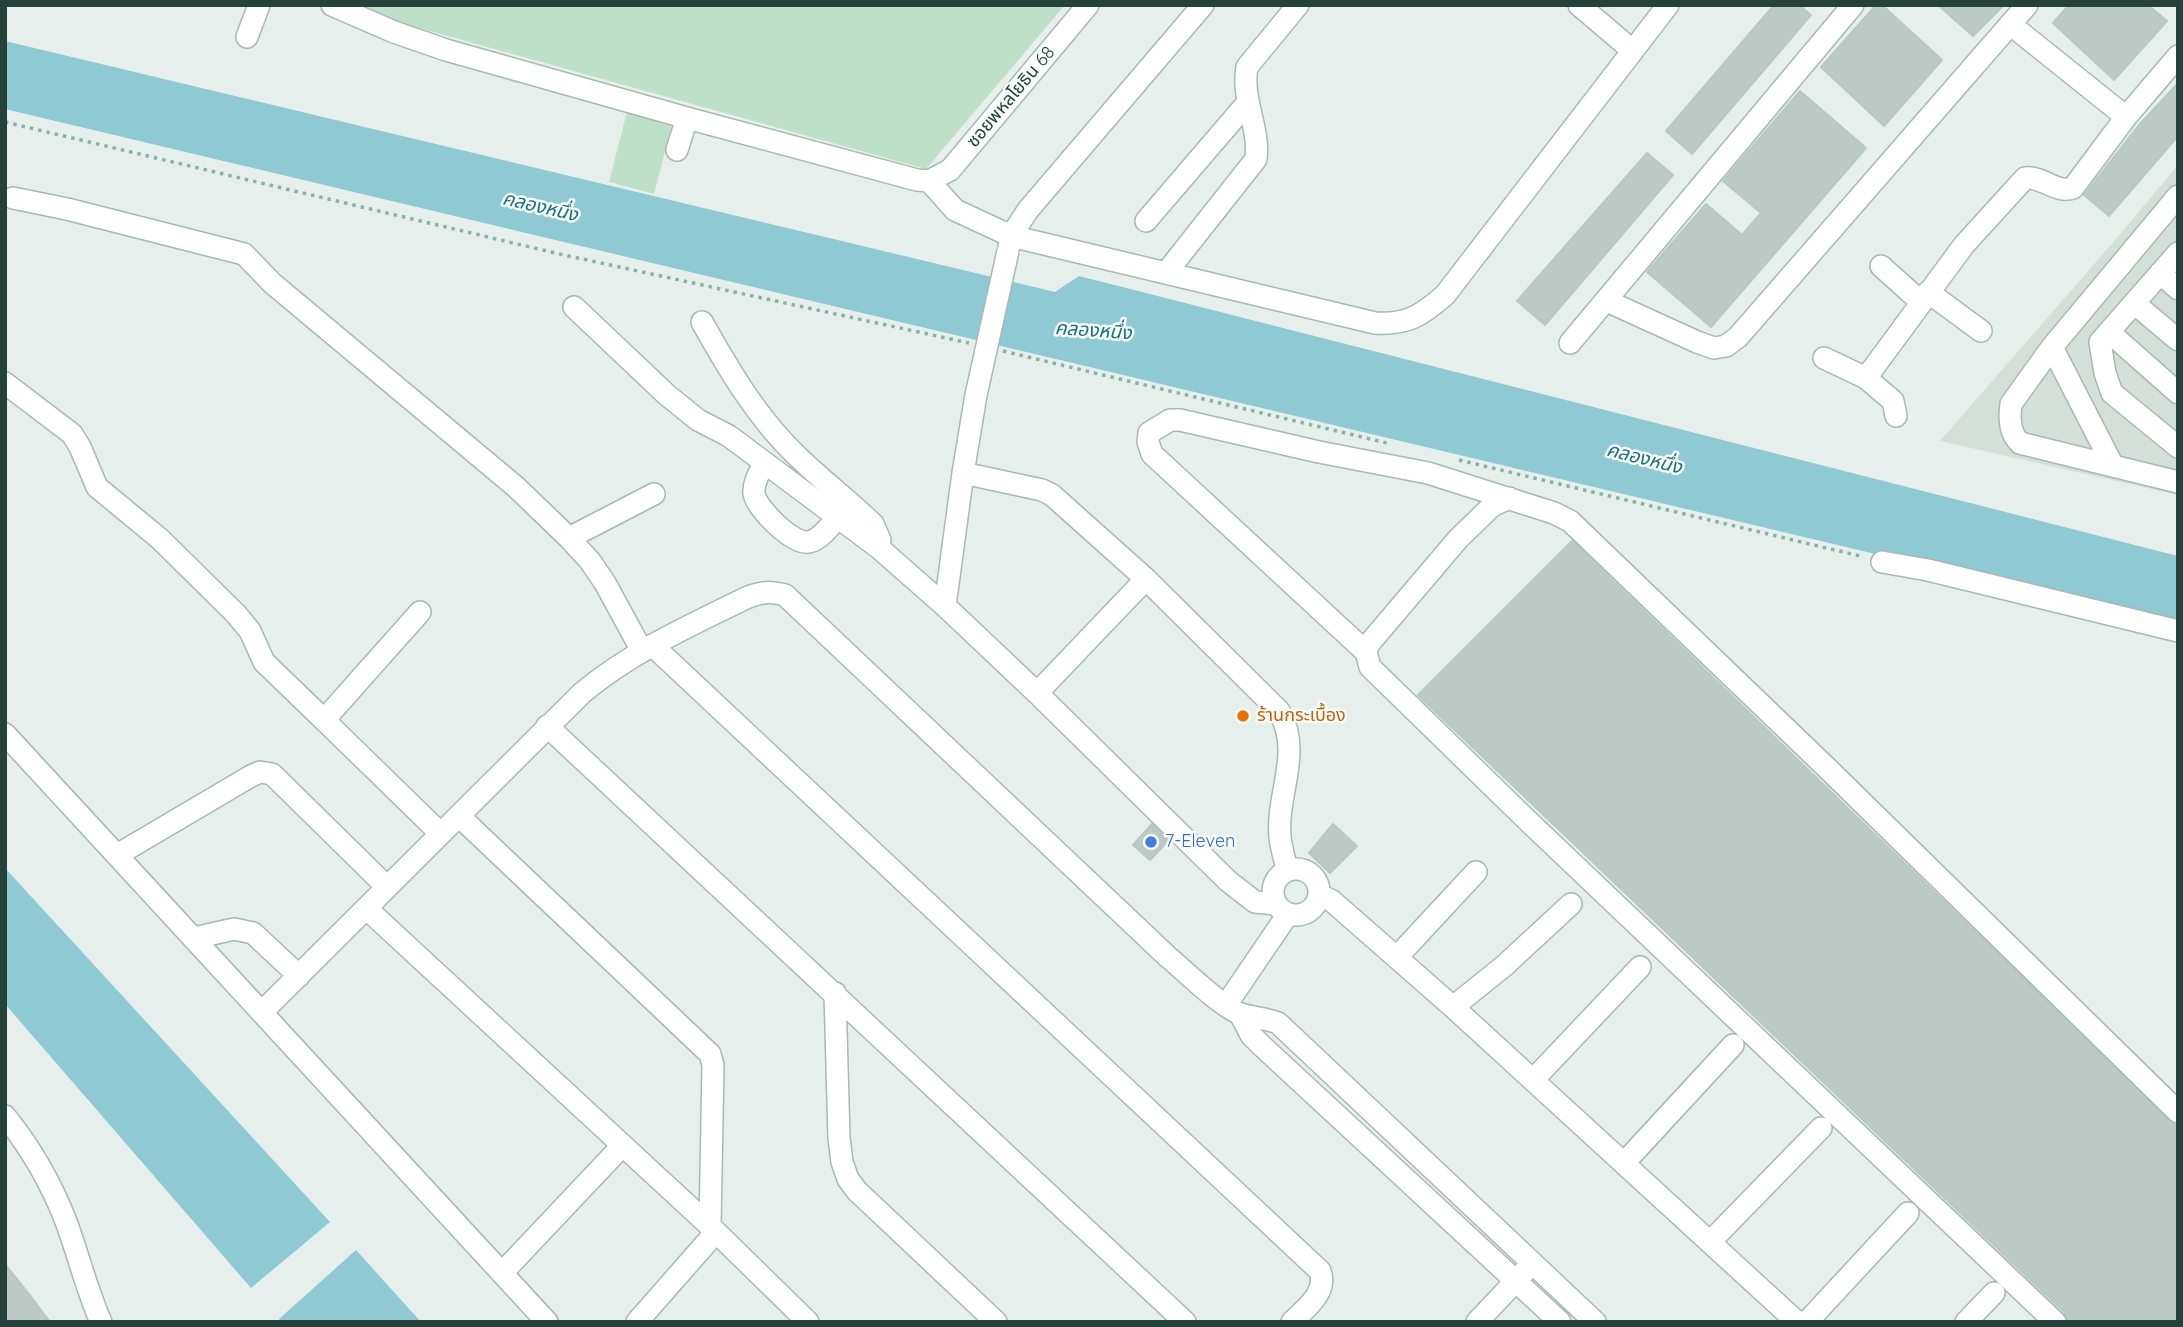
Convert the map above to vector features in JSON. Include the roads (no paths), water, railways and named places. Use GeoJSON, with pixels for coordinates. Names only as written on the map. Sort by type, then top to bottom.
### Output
{"type":"FeatureCollection","features":[{"type":"Feature","properties":{"kind":"street"},"geometry":{"type":"LineString","coordinates":[[247,37],[259,5]]}},
{"type":"Feature","properties":{"kind":"street"},"geometry":{"type":"LineString","coordinates":[[332,5],[394,33],[446,50],[687,118],[929,181],[955,210],[1009,244],[1166,273],[1375,323],[1393,324],[1426,312],[1445,295],[1668,5]]}},
{"type":"Feature","properties":{"kind":"street","name":"ซอยพหลโยธิน 68"},"geometry":{"type":"LineString","coordinates":[[929,181],[950,170],[1088,5]]}},
{"type":"Feature","properties":{"kind":"street"},"geometry":{"type":"LineString","coordinates":[[945,606],[976,395],[1009,244],[1028,210],[1203,5]]}},
{"type":"Feature","properties":{"kind":"street"},"geometry":{"type":"LineString","coordinates":[[1166,273],[1256,159],[1256,135],[1245,78],[1247,67],[1298,5]]}},
{"type":"Feature","properties":{"kind":"street"},"geometry":{"type":"LineString","coordinates":[[1579,5],[1633,51]]}},
{"type":"Feature","properties":{"kind":"street"},"geometry":{"type":"LineString","coordinates":[[1570,343],[1853,5]]}},
{"type":"Feature","properties":{"kind":"street"},"geometry":{"type":"LineString","coordinates":[[1607,301],[1714,348],[1732,341],[2026,5]]}},
{"type":"Feature","properties":{"kind":"street"},"geometry":{"type":"LineString","coordinates":[[2010,24],[2126,117]]}},
{"type":"Feature","properties":{"kind":"street"},"geometry":{"type":"LineString","coordinates":[[1866,379],[1964,245],[2025,178],[2038,178],[2059,189],[2073,188],[2126,117],[2178,56]]}},
{"type":"Feature","properties":{"kind":"street"},"geometry":{"type":"LineString","coordinates":[[1146,221],[1248,102]]}},
{"type":"Feature","properties":{"kind":"street"},"geometry":{"type":"LineString","coordinates":[[677,150],[687,118]]}},
{"type":"Feature","properties":{"kind":"street"},"geometry":{"type":"LineString","coordinates":[[2178,196],[2052,347],[2011,404],[2009,415],[2015,438],[2020,443],[2178,482]]}},
{"type":"Feature","properties":{"kind":"street"},"geometry":{"type":"LineString","coordinates":[[13,198],[244,254],[272,283],[516,487],[590,561],[647,648],[1320,1271],[1322,1277],[1319,1293],[1292,1322]]}},
{"type":"Feature","properties":{"kind":"street"},"geometry":{"type":"LineString","coordinates":[[2178,253],[2100,342],[2105,373],[2112,393],[2178,447]]}},
{"type":"Feature","properties":{"kind":"street"},"geometry":{"type":"LineString","coordinates":[[1881,267],[1981,331]]}},
{"type":"Feature","properties":{"kind":"street"},"geometry":{"type":"LineString","coordinates":[[2160,273],[2178,289]]}},
{"type":"Feature","properties":{"kind":"street"},"geometry":{"type":"LineString","coordinates":[[2134,303],[2178,340]]}},
{"type":"Feature","properties":{"kind":"street"},"geometry":{"type":"LineString","coordinates":[[574,307],[667,395],[698,420],[729,436],[879,548],[1037,693],[1228,881],[1255,902],[1302,915],[1308,912],[1320,895],[1317,881],[1308,871],[1294,868],[1275,880],[1272,888],[1282,909]]}},
{"type":"Feature","properties":{"kind":"street"},"geometry":{"type":"LineString","coordinates":[[702,322],[748,400],[796,456],[873,524],[880,540],[879,548]]}},
{"type":"Feature","properties":{"kind":"street"},"geometry":{"type":"LineString","coordinates":[[2109,332],[2178,393]]}},
{"type":"Feature","properties":{"kind":"street"},"geometry":{"type":"LineString","coordinates":[[2052,347],[2113,466]]}},
{"type":"Feature","properties":{"kind":"street"},"geometry":{"type":"LineString","coordinates":[[1824,358],[1866,379],[1893,401],[1896,416]]}},
{"type":"Feature","properties":{"kind":"street"},"geometry":{"type":"LineString","coordinates":[[5,383],[72,434],[97,487],[160,539],[236,614],[250,631],[264,662],[440,833]]}},
{"type":"Feature","properties":{"kind":"street"},"geometry":{"type":"LineString","coordinates":[[1366,652],[1159,461],[1148,442],[1150,433],[1170,420],[1180,420],[1319,452],[1428,472],[1570,520],[2178,1112]]}},
{"type":"Feature","properties":{"kind":"street"},"geometry":{"type":"LineString","coordinates":[[765,463],[754,485],[754,495],[761,508],[781,528],[808,542],[818,538],[838,517]]}},
{"type":"Feature","properties":{"kind":"street"},"geometry":{"type":"LineString","coordinates":[[963,473],[1042,490],[1052,495],[1146,579],[1272,704],[1286,724],[1290,759],[1280,837],[1287,870]]}},
{"type":"Feature","properties":{"kind":"street"},"geometry":{"type":"LineString","coordinates":[[569,538],[654,494]]}},
{"type":"Feature","properties":{"kind":"street"},"geometry":{"type":"LineString","coordinates":[[1509,498],[1492,506],[1458,539],[1367,645],[1370,667],[2055,1322]]}},
{"type":"Feature","properties":{"kind":"street"},"geometry":{"type":"LineString","coordinates":[[1882,562],[1928,570],[2178,631]]}},
{"type":"Feature","properties":{"kind":"street"},"geometry":{"type":"LineString","coordinates":[[1037,693],[1146,579]]}},
{"type":"Feature","properties":{"kind":"street"},"geometry":{"type":"LineString","coordinates":[[262,1012],[547,726],[602,676],[647,648],[758,592],[773,592],[785,595],[1168,957],[1233,1009],[1262,1046],[1560,1322]]}},
{"type":"Feature","properties":{"kind":"street"},"geometry":{"type":"LineString","coordinates":[[324,720],[421,612]]}},
{"type":"Feature","properties":{"kind":"street"},"geometry":{"type":"LineString","coordinates":[[547,726],[1185,1322]]}},
{"type":"Feature","properties":{"kind":"street"},"geometry":{"type":"LineString","coordinates":[[5,734],[547,1322]]}},
{"type":"Feature","properties":{"kind":"street"},"geometry":{"type":"LineString","coordinates":[[117,855],[251,776],[266,772],[272,774],[387,887]]}},
{"type":"Feature","properties":{"kind":"street"},"geometry":{"type":"LineString","coordinates":[[459,816],[710,1054],[713,1065],[713,1229],[637,1322]]}},
{"type":"Feature","properties":{"kind":"street"},"geometry":{"type":"LineString","coordinates":[[1397,957],[1476,872]]}},
{"type":"Feature","properties":{"kind":"street"},"geometry":{"type":"LineString","coordinates":[[1320,895],[1332,901],[1453,1007],[1797,1322]]}},
{"type":"Feature","properties":{"kind":"street"},"geometry":{"type":"LineString","coordinates":[[1453,1007],[1571,904]]}},
{"type":"Feature","properties":{"kind":"street"},"geometry":{"type":"LineString","coordinates":[[367,909],[713,1229],[808,1322]]}},
{"type":"Feature","properties":{"kind":"street"},"geometry":{"type":"LineString","coordinates":[[1233,1009],[1282,909]]}},
{"type":"Feature","properties":{"kind":"street"},"geometry":{"type":"LineString","coordinates":[[194,938],[234,929],[253,933],[299,976]]}},
{"type":"Feature","properties":{"kind":"street"},"geometry":{"type":"LineString","coordinates":[[1533,1080],[1640,967]]}},
{"type":"Feature","properties":{"kind":"street"},"geometry":{"type":"LineString","coordinates":[[835,993],[839,1138],[842,1162],[848,1179],[996,1322]]}},
{"type":"Feature","properties":{"kind":"street"},"geometry":{"type":"LineString","coordinates":[[1233,1009],[1278,1023],[1595,1322]]}},
{"type":"Feature","properties":{"kind":"street"},"geometry":{"type":"LineString","coordinates":[[1624,1163],[1732,1045]]}},
{"type":"Feature","properties":{"kind":"street"},"geometry":{"type":"LineString","coordinates":[[5,1116],[30,1148],[47,1180],[65,1220],[101,1322]]}},
{"type":"Feature","properties":{"kind":"street"},"geometry":{"type":"LineString","coordinates":[[1710,1242],[1821,1128]]}},
{"type":"Feature","properties":{"kind":"street"},"geometry":{"type":"LineString","coordinates":[[502,1273],[622,1146]]}},
{"type":"Feature","properties":{"kind":"street"},"geometry":{"type":"LineString","coordinates":[[1807,1322],[1908,1213]]}},
{"type":"Feature","properties":{"kind":"street"},"geometry":{"type":"LineString","coordinates":[[1477,1322],[1533,1263]]}},
{"type":"Feature","properties":{"kind":"street"},"geometry":{"type":"LineString","coordinates":[[1966,1322],[1994,1293]]}},
{"type":"Feature","properties":{"kind":"water","name":"คลองหนึ่ง"},"geometry":{"type":"Polygon","coordinates":[[[5,41],[1055,292],[1079,276],[2178,556],[2178,626],[5,109],[5,41]]]}},
{"type":"Feature","properties":{"kind":"water"},"geometry":{"type":"Polygon","coordinates":[[[5,868],[330,1222],[251,1288],[5,1004],[5,868]]]}},
{"type":"Feature","properties":{"kind":"water"},"geometry":{"type":"Polygon","coordinates":[[[356,1250],[421,1322],[281,1322],[279,1319],[356,1250]]]}},
{"type":"Feature","properties":{"kind":"place","name":"ร้านกระเบื้อง"},"geometry":{"type":"Point","coordinates":[1243,716]}},
{"type":"Feature","properties":{"kind":"place","name":"7-Eleven"},"geometry":{"type":"Point","coordinates":[1151,842]}}]}
